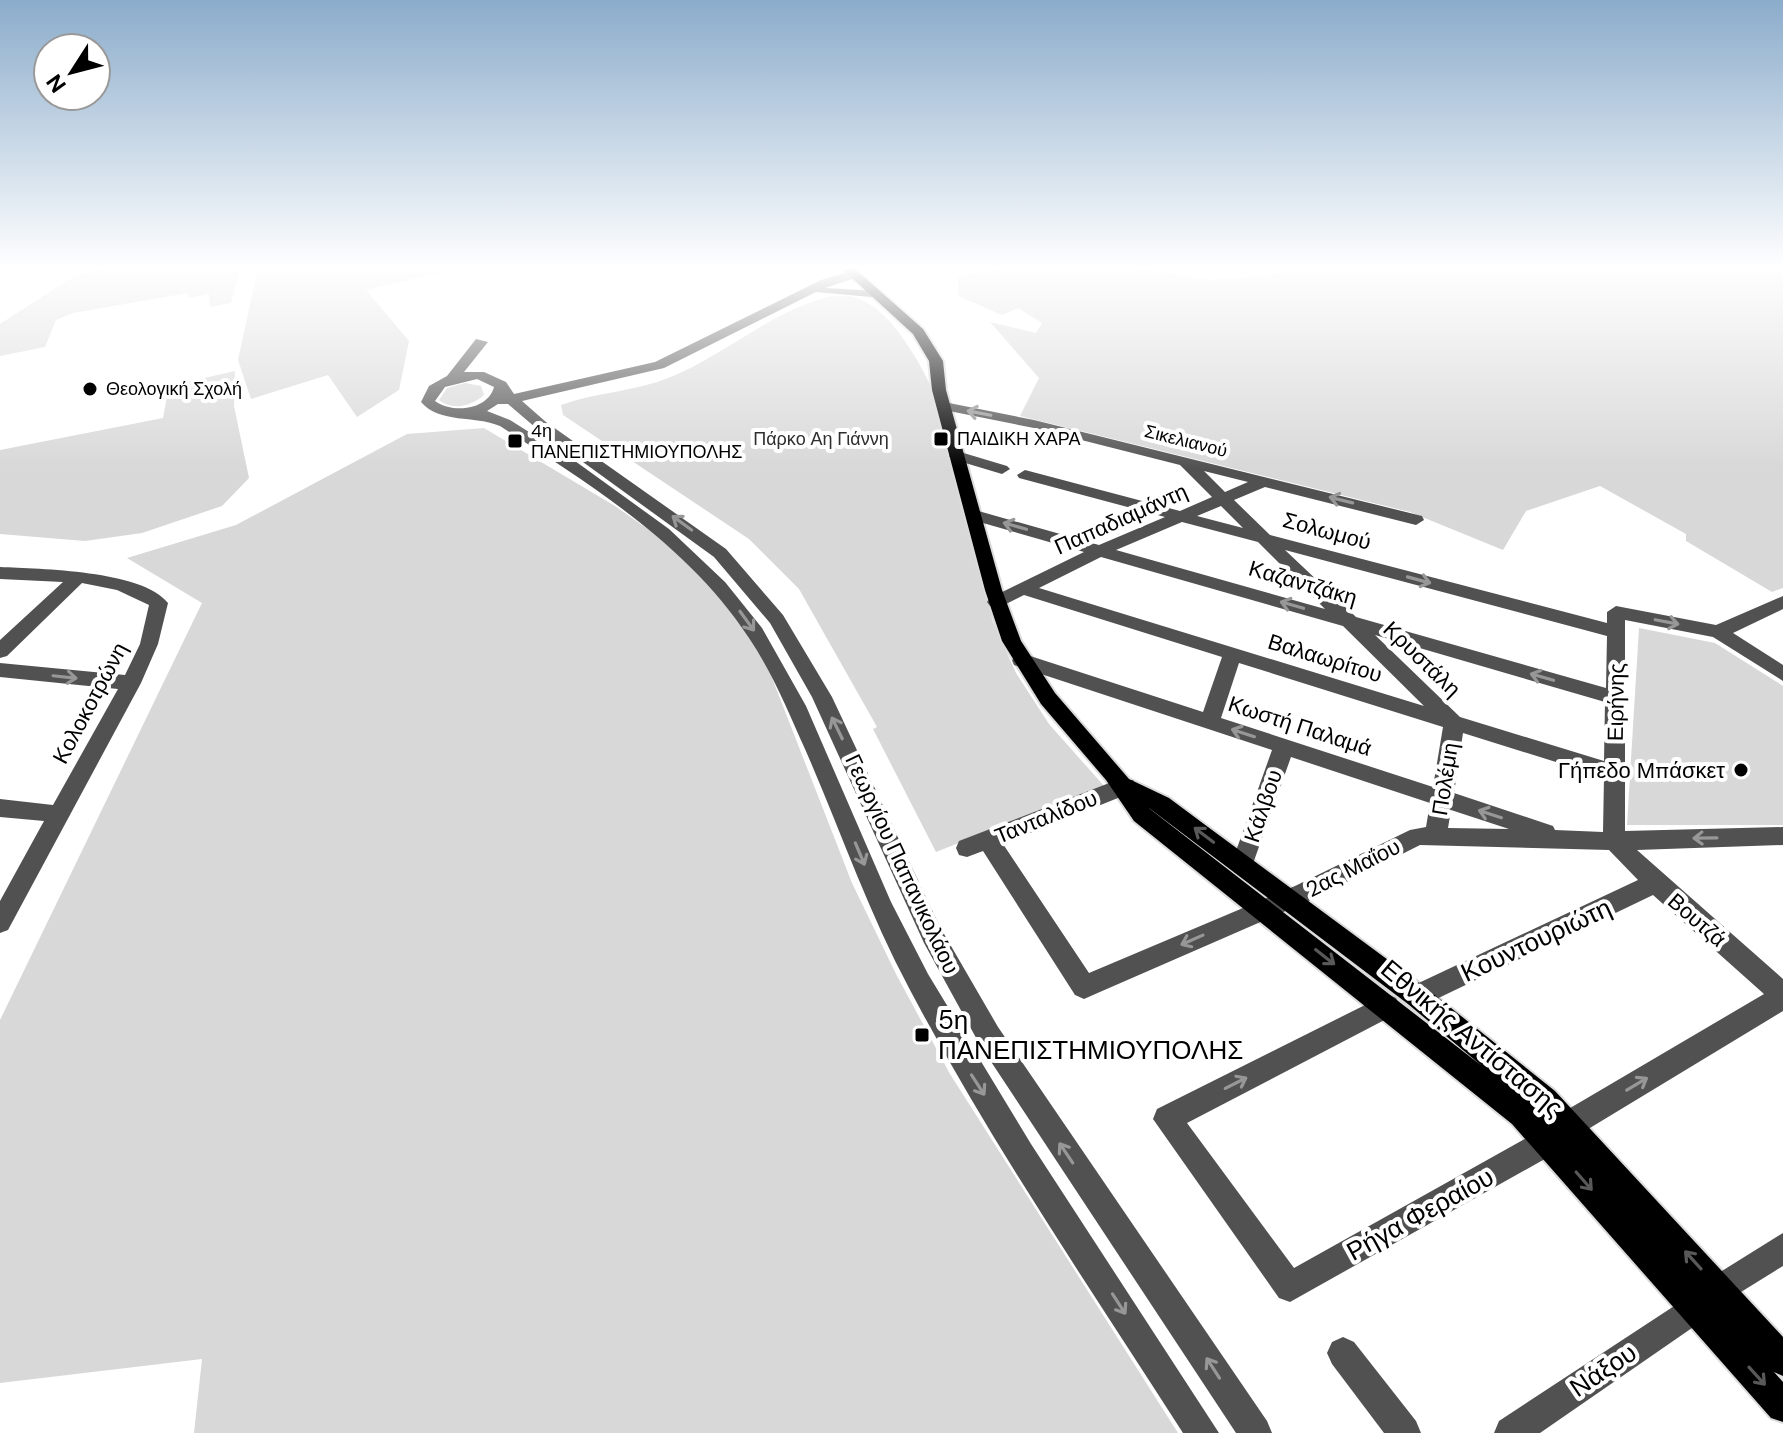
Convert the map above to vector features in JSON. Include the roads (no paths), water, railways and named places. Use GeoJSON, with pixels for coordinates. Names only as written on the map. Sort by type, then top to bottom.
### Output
{"type":"FeatureCollection","features":[{"type":"Feature","properties":{"kind":"main road","name":"Εθνικής Αντίστασης"},"geometry":{"type":"LineString","coordinates":[[919,335],[936,361],[944,406],[996,602],[1021,660],[1058,712],[1125,786],[1142,815],[1417,996],[1515,1075],[1559,1132],[1707,1299],[1783,1406]]}},
{"type":"Feature","properties":{"kind":"main road","name":"Εθνικής Αντίστασης"},"geometry":{"type":"LineString","coordinates":[[1125,786],[1161,804],[1242,865],[1275,904],[1387,1006],[1522,1114],[1559,1132]]}},
{"type":"Feature","properties":{"kind":"main road","name":"Εθνικής Αντίστασης"},"geometry":{"type":"LineString","coordinates":[[1707,1299],[1783,1360]]}},
{"type":"Feature","properties":{"kind":"street"},"geometry":{"type":"LineString","coordinates":[[502,394],[483,365],[481,342],[452,379],[502,394],[539,394],[659,365],[720,335]]}},
{"type":"Feature","properties":{"kind":"street","name":"Γεωργίου Παπανικολάου"},"geometry":{"type":"LineString","coordinates":[[452,379],[436,386],[428,395],[428,402],[445,412],[486,415],[505,423],[624,502],[700,565],[743,614],[779,670],[904,954],[965,1065],[1202,1433]]}},
{"type":"Feature","properties":{"kind":"street"},"geometry":{"type":"LineString","coordinates":[[463,412],[502,394],[565,387]]}},
{"type":"Feature","properties":{"kind":"street","name":"Γεωργίου Παπανικολάου"},"geometry":{"type":"LineString","coordinates":[[502,394],[711,545],[777,619],[822,697],[932,935],[989,1036],[1255,1433]]}},
{"type":"Feature","properties":{"kind":"street","name":"Σικελιανού"},"geometry":{"type":"LineString","coordinates":[[944,406],[1034,424],[1416,520]]}},
{"type":"Feature","properties":{"kind":"street"},"geometry":{"type":"LineString","coordinates":[[957,456],[1002,469]]}},
{"type":"Feature","properties":{"kind":"street","name":"Κρυστάλη"},"geometry":{"type":"LineString","coordinates":[[1186,463],[1454,723]]}},
{"type":"Feature","properties":{"kind":"street","name":"Σολωμού"},"geometry":{"type":"LineString","coordinates":[[1025,475],[1616,632]]}},
{"type":"Feature","properties":{"kind":"street","name":"Παπαδιαμάντη"},"geometry":{"type":"LineString","coordinates":[[996,602],[1101,550],[1265,481]]}},
{"type":"Feature","properties":{"kind":"street","name":"Καζαντζάκη"},"geometry":{"type":"LineString","coordinates":[[975,515],[1617,698]]}},
{"type":"Feature","properties":{"kind":"street","name":"Κολοκοτρώνη"},"geometry":{"type":"LineString","coordinates":[[0,573],[78,577],[115,584],[142,593],[159,603],[149,644],[131,683],[0,923]]}},
{"type":"Feature","properties":{"kind":"street"},"geometry":{"type":"LineString","coordinates":[[0,651],[78,577]]}},
{"type":"Feature","properties":{"kind":"street","name":"Βαλαωρίτου"},"geometry":{"type":"LineString","coordinates":[[1023,589],[1614,772]]}},
{"type":"Feature","properties":{"kind":"street"},"geometry":{"type":"LineString","coordinates":[[1718,632],[1778,610]]}},
{"type":"Feature","properties":{"kind":"street","name":"Ειρήνης"},"geometry":{"type":"LineString","coordinates":[[1614,841],[1616,612],[1718,632]]}},
{"type":"Feature","properties":{"kind":"street"},"geometry":{"type":"LineString","coordinates":[[1718,632],[1783,674]]}},
{"type":"Feature","properties":{"kind":"street"},"geometry":{"type":"LineString","coordinates":[[1210,722],[1232,655]]}},
{"type":"Feature","properties":{"kind":"street","name":"Κωστή Παλαμά"},"geometry":{"type":"LineString","coordinates":[[1021,660],[1564,838]]}},
{"type":"Feature","properties":{"kind":"street"},"geometry":{"type":"LineString","coordinates":[[0,670],[131,683]]}},
{"type":"Feature","properties":{"kind":"street","name":"Πολέμη"},"geometry":{"type":"LineString","coordinates":[[1436,836],[1454,723]]}},
{"type":"Feature","properties":{"kind":"street","name":"Κάλβου"},"geometry":{"type":"LineString","coordinates":[[1242,865],[1284,746]]}},
{"type":"Feature","properties":{"kind":"street","name":"Τανταλίδου"},"geometry":{"type":"LineString","coordinates":[[1084,987],[978,844],[1125,786]]}},
{"type":"Feature","properties":{"kind":"street"},"geometry":{"type":"LineString","coordinates":[[0,808],[58,814]]}},
{"type":"Feature","properties":{"kind":"street","name":"2ας Μαΐου"},"geometry":{"type":"LineString","coordinates":[[1084,987],[1275,904],[1418,836],[1614,841],[1783,836]]}},
{"type":"Feature","properties":{"kind":"street","name":"Βουτζά"},"geometry":{"type":"LineString","coordinates":[[1614,841],[1655,883],[1783,996]]}},
{"type":"Feature","properties":{"kind":"street","name":"Κουντουριώτη"},"geometry":{"type":"LineString","coordinates":[[1417,996],[1655,883]]}},
{"type":"Feature","properties":{"kind":"street","name":"Ρήγα Φεραίου"},"geometry":{"type":"LineString","coordinates":[[1387,1006],[1167,1119],[1290,1287],[1559,1132],[1783,996]]}},
{"type":"Feature","properties":{"kind":"street","name":"Νάξου"},"geometry":{"type":"LineString","coordinates":[[1511,1433],[1783,1248]]}},
{"type":"Feature","properties":{"kind":"street"},"geometry":{"type":"LineString","coordinates":[[1343,1353],[1404,1433]]}},
{"type":"Feature","properties":{"kind":"place","name":"Θεολογική Σχολή"},"geometry":{"type":"Point","coordinates":[90,389]}},
{"type":"Feature","properties":{"kind":"place","name":"ΠΑΙΔΙΚΗ ΧΑΡΑ"},"geometry":{"type":"Point","coordinates":[941,439]}},
{"type":"Feature","properties":{"kind":"place","name":"4η ΠΑΝΕΠΙΣΤΗΜΙΟΥΠΟΛΗΣ"},"geometry":{"type":"Point","coordinates":[515,441]}},
{"type":"Feature","properties":{"kind":"place","name":"Γήπεδο Μπάσκετ"},"geometry":{"type":"Point","coordinates":[1741,770]}},
{"type":"Feature","properties":{"kind":"place","name":"5η ΠΑΝΕΠΙΣΤΗΜΙΟΥΠΟΛΗΣ"},"geometry":{"type":"Point","coordinates":[922,1035]}},
{"type":"Feature","properties":{"kind":"park label","name":"Πάρκο Αη Γιάννη"},"geometry":{"type":"Point","coordinates":[821,439]}}]}
